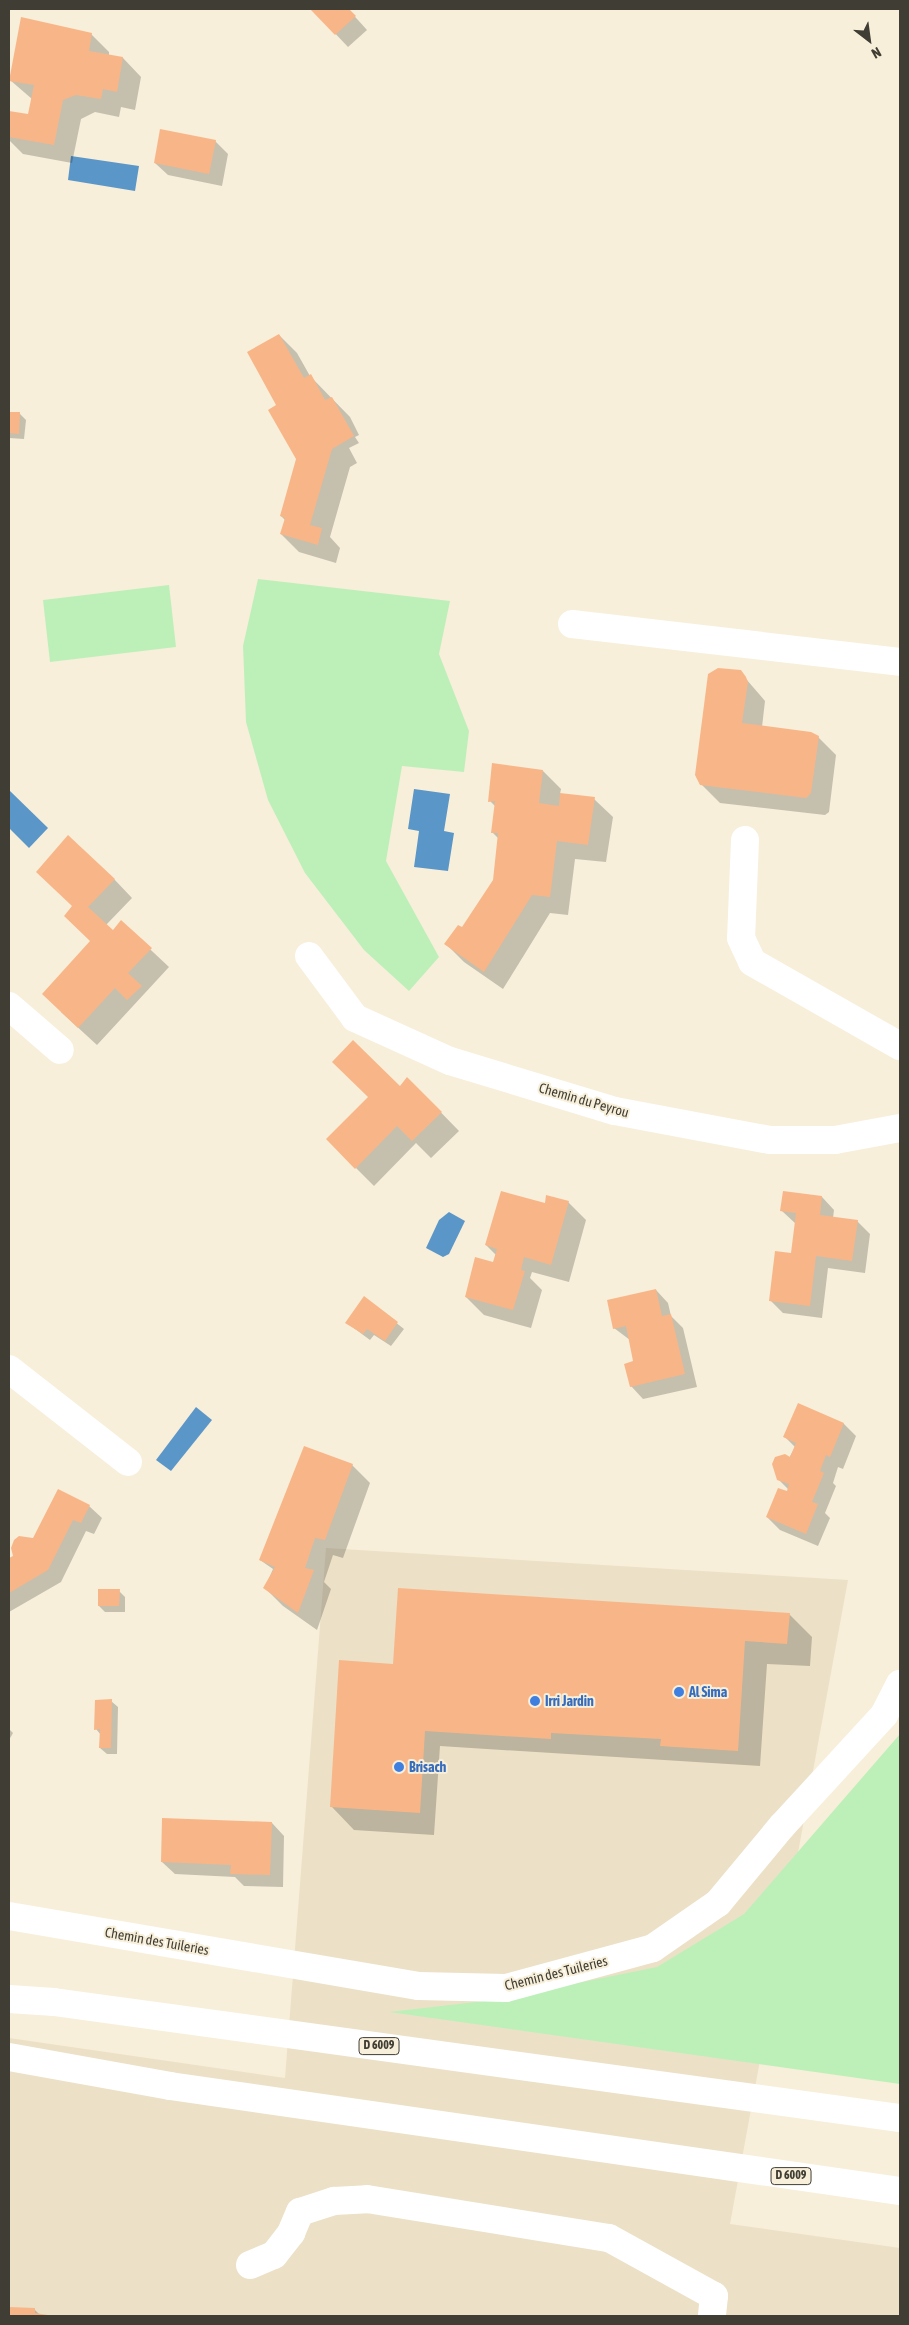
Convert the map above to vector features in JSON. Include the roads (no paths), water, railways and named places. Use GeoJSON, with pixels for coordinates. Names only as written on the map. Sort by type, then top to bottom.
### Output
{"type":"FeatureCollection","features":[{"type":"Feature","properties":{"kind":"main road"},"geometry":{"type":"LineString","coordinates":[[572,624],[900,662]]}},
{"type":"Feature","properties":{"kind":"main road"},"geometry":{"type":"LineString","coordinates":[[745,840],[741,938],[752,962],[900,1046]]}},
{"type":"Feature","properties":{"kind":"main road","name":"Chemin du Peyrou"},"geometry":{"type":"LineString","coordinates":[[309,956],[356,1018],[450,1061],[615,1111],[770,1140],[836,1140],[900,1128]]}},
{"type":"Feature","properties":{"kind":"main road"},"geometry":{"type":"LineString","coordinates":[[9,1006],[60,1050]]}},
{"type":"Feature","properties":{"kind":"main road"},"geometry":{"type":"LineString","coordinates":[[9,1369],[128,1462]]}},
{"type":"Feature","properties":{"kind":"main road","name":"Chemin des Tuileries"},"geometry":{"type":"LineString","coordinates":[[9,1916],[419,1986],[506,1988],[653,1948],[718,1903],[782,1826],[884,1714],[900,1684]]}},
{"type":"Feature","properties":{"kind":"main road"},"geometry":{"type":"LineString","coordinates":[[9,1993],[54,2002]]}},
{"type":"Feature","properties":{"kind":"main road","name":"D 6009"},"geometry":{"type":"LineString","coordinates":[[9,1999],[54,2002],[900,2118]]}},
{"type":"Feature","properties":{"kind":"main road","name":"D 6009"},"geometry":{"type":"LineString","coordinates":[[9,2057],[170,2086],[900,2191]]}},
{"type":"Feature","properties":{"kind":"main road"},"geometry":{"type":"LineString","coordinates":[[9,2071],[170,2086]]}},
{"type":"Feature","properties":{"kind":"main road"},"geometry":{"type":"LineString","coordinates":[[250,2264],[274,2255],[290,2233],[300,2212],[334,2201],[367,2199],[608,2238],[713,2306]]}},
{"type":"Feature","properties":{"kind":"water"},"geometry":{"type":"Polygon","coordinates":[[[71,156],[139,166],[135,191],[68,180],[71,156]]]}},
{"type":"Feature","properties":{"kind":"water"},"geometry":{"type":"Polygon","coordinates":[[[414,789],[450,794],[444,831],[454,833],[448,871],[414,867],[419,831],[408,829],[414,789]]]}},
{"type":"Feature","properties":{"kind":"water"},"geometry":{"type":"Polygon","coordinates":[[[9,790],[48,828],[29,848],[9,828],[9,790]]]}},
{"type":"Feature","properties":{"kind":"water"},"geometry":{"type":"Polygon","coordinates":[[[449,1212],[465,1221],[449,1254],[443,1257],[426,1248],[439,1220],[449,1212]]]}},
{"type":"Feature","properties":{"kind":"water"},"geometry":{"type":"Polygon","coordinates":[[[196,1407],[212,1420],[171,1471],[156,1460],[196,1407]]]}},
{"type":"Feature","properties":{"kind":"place","name":"Al Sima"},"geometry":{"type":"Point","coordinates":[679,1692]}},
{"type":"Feature","properties":{"kind":"place","name":"Irri Jardin"},"geometry":{"type":"Point","coordinates":[535,1701]}},
{"type":"Feature","properties":{"kind":"place","name":"Brisach"},"geometry":{"type":"Point","coordinates":[399,1767]}}]}
